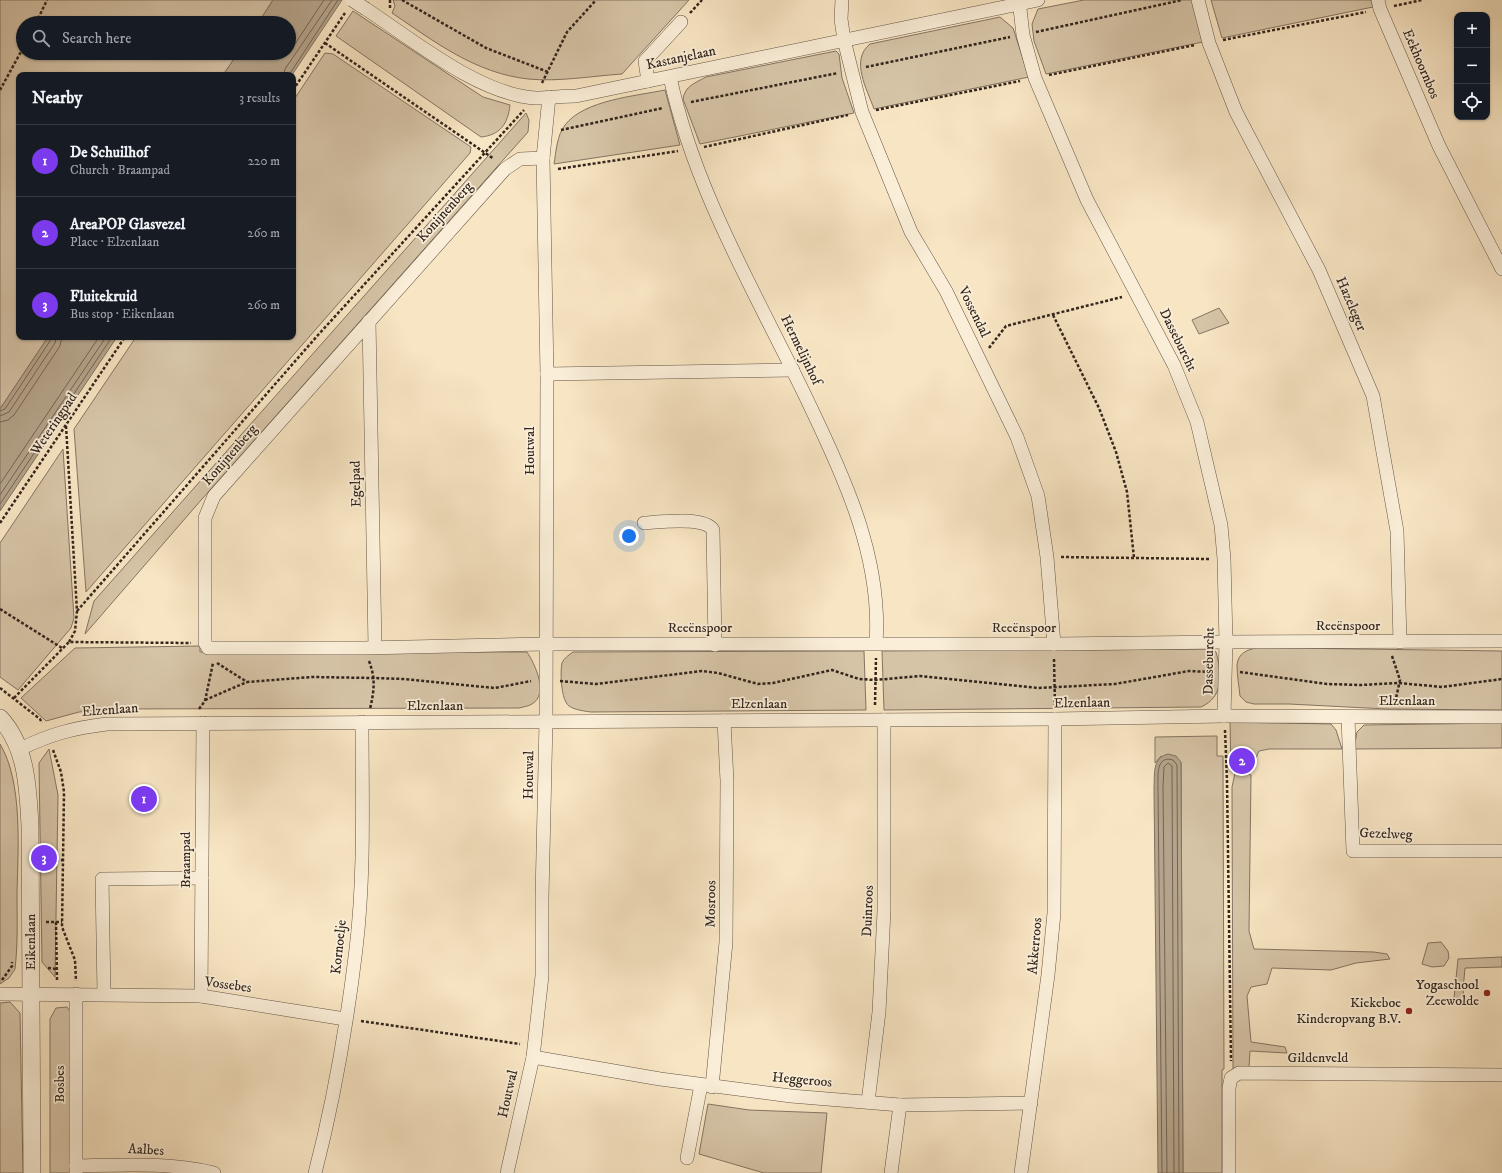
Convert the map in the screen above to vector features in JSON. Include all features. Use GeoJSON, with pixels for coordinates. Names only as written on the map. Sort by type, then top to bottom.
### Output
{"type":"FeatureCollection","features":[{"type":"Feature","properties":{"kind":"street","name":"Kastanjelaan"},"geometry":{"type":"LineString","coordinates":[[352,0],[465,74],[496,89],[535,98],[576,96],[1019,2],[1038,0]]}},
{"type":"Feature","properties":{"kind":"street","name":"Vossendal"},"geometry":{"type":"LineString","coordinates":[[842,0],[841,19],[844,40],[862,112],[911,232],[946,291],[1017,437],[1038,496],[1047,557],[1054,644]]}},
{"type":"Feature","properties":{"kind":"street","name":"Hazeleger"},"geometry":{"type":"LineString","coordinates":[[1198,0],[1209,43],[1236,112],[1320,270],[1373,396],[1397,531],[1394,642]]}},
{"type":"Feature","properties":{"kind":"street","name":"Dasseburcht"},"geometry":{"type":"LineString","coordinates":[[1019,2],[1023,35],[1035,78],[1087,200],[1174,366],[1197,422],[1221,525],[1224,559],[1226,642],[1224,716]]}},
{"type":"Feature","properties":{"kind":"street","name":"Eekhoornbos"},"geometry":{"type":"LineString","coordinates":[[1379,4],[1439,146],[1502,269]]}},
{"type":"Feature","properties":{"kind":"street"},"geometry":{"type":"LineString","coordinates":[[648,81],[645,61],[681,22]]}},
{"type":"Feature","properties":{"kind":"street","name":"Hermelijnhof"},"geometry":{"type":"LineString","coordinates":[[670,77],[676,105],[690,150],[720,221],[841,472],[871,566],[878,619],[876,643]]}},
{"type":"Feature","properties":{"kind":"street","name":"Houtwal"},"geometry":{"type":"LineString","coordinates":[[507,1173],[534,1051],[542,976],[542,897],[546,722],[545,644],[547,374],[543,164],[549,97]]}},
{"type":"Feature","properties":{"kind":"street","name":"Konijnenberg"},"geometry":{"type":"LineString","coordinates":[[205,643],[205,518],[214,496],[505,169],[520,160],[543,164]]}},
{"type":"Feature","properties":{"kind":"street","name":"Egelpad"},"geometry":{"type":"LineString","coordinates":[[369,321],[370,647]]}},
{"type":"Feature","properties":{"kind":"street"},"geometry":{"type":"LineString","coordinates":[[547,374],[793,370]]}},
{"type":"Feature","properties":{"kind":"street"},"geometry":{"type":"LineString","coordinates":[[644,523],[698,522],[710,526],[713,530],[715,645]]}},
{"type":"Feature","properties":{"kind":"street","name":"Reeënspoor"},"geometry":{"type":"LineString","coordinates":[[545,644],[715,645],[876,643],[1054,644],[1226,642],[1502,642]]}},
{"type":"Feature","properties":{"kind":"street"},"geometry":{"type":"LineString","coordinates":[[205,643],[208,648],[214,649],[545,644]]}},
{"type":"Feature","properties":{"kind":"street","name":"Elzenlaan"},"geometry":{"type":"LineString","coordinates":[[20,749],[48,736],[74,728],[107,724],[1055,719],[1224,716],[1389,718],[1502,717]]}},
{"type":"Feature","properties":{"kind":"street","name":"Gezelweg"},"geometry":{"type":"LineString","coordinates":[[1348,717],[1353,851],[1502,851]]}},
{"type":"Feature","properties":{"kind":"street","name":"Eikenlaan"},"geometry":{"type":"LineString","coordinates":[[0,718],[10,728],[20,749],[28,785],[30,826],[32,993],[32,1173]]}},
{"type":"Feature","properties":{"kind":"street","name":"Akkerroos"},"geometry":{"type":"LineString","coordinates":[[1021,1173],[1048,975],[1054,913],[1055,719]]}},
{"type":"Feature","properties":{"kind":"street","name":"Mosroos"},"geometry":{"type":"LineString","coordinates":[[707,1086],[726,942],[727,788],[724,720]]}},
{"type":"Feature","properties":{"kind":"street","name":"Duinroos"},"geometry":{"type":"LineString","coordinates":[[868,1102],[879,1012],[884,919],[880,720]]}},
{"type":"Feature","properties":{"kind":"street","name":"Kornoelje"},"geometry":{"type":"LineString","coordinates":[[315,1173],[329,1120],[356,949],[361,875],[362,722]]}},
{"type":"Feature","properties":{"kind":"street","name":"Braampad"},"geometry":{"type":"LineString","coordinates":[[198,723],[202,878],[202,996]]}},
{"type":"Feature","properties":{"kind":"street"},"geometry":{"type":"LineString","coordinates":[[104,994],[102,880],[202,878]]}},
{"type":"Feature","properties":{"kind":"street","name":"Vossebes"},"geometry":{"type":"LineString","coordinates":[[0,994],[32,993],[202,996],[346,1019]]}},
{"type":"Feature","properties":{"kind":"street","name":"Bosbes"},"geometry":{"type":"LineString","coordinates":[[76,994],[76,1169]]}},
{"type":"Feature","properties":{"kind":"street","name":"Heggeroos"},"geometry":{"type":"LineString","coordinates":[[534,1051],[707,1086],[791,1096],[900,1105],[1030,1103]]}},
{"type":"Feature","properties":{"kind":"street","name":"Gildenveld"},"geometry":{"type":"LineString","coordinates":[[1231,1078],[1239,1073],[1502,1074]]}},
{"type":"Feature","properties":{"kind":"street"},"geometry":{"type":"LineString","coordinates":[[1229,1173],[1229,1088],[1231,1078]]}},
{"type":"Feature","properties":{"kind":"street"},"geometry":{"type":"LineString","coordinates":[[687,1158],[707,1086]]}},
{"type":"Feature","properties":{"kind":"street"},"geometry":{"type":"LineString","coordinates":[[891,1173],[900,1105]]}},
{"type":"Feature","properties":{"kind":"street","name":"Aalbes"},"geometry":{"type":"LineString","coordinates":[[76,1169],[139,1164],[203,1170],[214,1173]]}},
{"type":"Feature","properties":{"kind":"path"},"geometry":{"type":"LineString","coordinates":[[39,16],[47,0]]}},
{"type":"Feature","properties":{"kind":"path"},"geometry":{"type":"LineString","coordinates":[[402,0],[486,48],[548,72]]}},
{"type":"Feature","properties":{"kind":"path"},"geometry":{"type":"LineString","coordinates":[[77,611],[318,335],[535,98],[567,32],[596,0]]}},
{"type":"Feature","properties":{"kind":"path"},"geometry":{"type":"LineString","coordinates":[[543,164],[690,150],[862,112],[1209,43],[1379,4],[1422,0]]}},
{"type":"Feature","properties":{"kind":"path"},"geometry":{"type":"LineString","coordinates":[[296,86],[345,12]]}},
{"type":"Feature","properties":{"kind":"path"},"geometry":{"type":"LineString","coordinates":[[325,43],[486,152],[505,169]]}},
{"type":"Feature","properties":{"kind":"path"},"geometry":{"type":"LineString","coordinates":[[0,90],[16,60]]}},
{"type":"Feature","properties":{"kind":"path"},"geometry":{"type":"LineString","coordinates":[[980,360],[1006,326],[1136,293]]}},
{"type":"Feature","properties":{"kind":"path"},"geometry":{"type":"LineString","coordinates":[[1053,315],[1099,408],[1116,452],[1127,492],[1134,558]]}},
{"type":"Feature","properties":{"kind":"path","name":"Weteringpad"},"geometry":{"type":"LineString","coordinates":[[0,523],[123,340]]}},
{"type":"Feature","properties":{"kind":"path"},"geometry":{"type":"LineString","coordinates":[[14,698],[69,642],[75,631],[77,611],[66,425]]}},
{"type":"Feature","properties":{"kind":"path"},"geometry":{"type":"LineString","coordinates":[[1047,557],[1224,559]]}},
{"type":"Feature","properties":{"kind":"path"},"geometry":{"type":"LineString","coordinates":[[0,609],[62,648]]}},
{"type":"Feature","properties":{"kind":"path"},"geometry":{"type":"LineString","coordinates":[[69,642],[205,643]]}},
{"type":"Feature","properties":{"kind":"path"},"geometry":{"type":"LineString","coordinates":[[1389,718],[1397,698],[1399,683],[1394,642]]}},
{"type":"Feature","properties":{"kind":"path"},"geometry":{"type":"LineString","coordinates":[[876,643],[875,680],[880,720]]}},
{"type":"Feature","properties":{"kind":"path"},"geometry":{"type":"LineString","coordinates":[[1054,644],[1055,719]]}},
{"type":"Feature","properties":{"kind":"path"},"geometry":{"type":"LineString","coordinates":[[362,722],[368,714],[375,690],[370,647]]}},
{"type":"Feature","properties":{"kind":"path"},"geometry":{"type":"LineString","coordinates":[[198,723],[197,712],[205,701],[213,661],[247,682]]}},
{"type":"Feature","properties":{"kind":"path"},"geometry":{"type":"LineString","coordinates":[[205,701],[247,682],[312,678],[403,679],[495,688],[545,680],[596,684],[702,671],[718,673],[758,684],[773,683],[832,670],[859,680],[920,676],[1017,686],[1054,687],[1115,684],[1189,671],[1247,672],[1289,680],[1327,684],[1399,683],[1442,688],[1502,680]]}},
{"type":"Feature","properties":{"kind":"path"},"geometry":{"type":"LineString","coordinates":[[0,688],[40,719],[61,772],[64,792],[62,927],[75,960],[76,994]]}},
{"type":"Feature","properties":{"kind":"path"},"geometry":{"type":"LineString","coordinates":[[1224,716],[1227,781],[1231,1078]]}},
{"type":"Feature","properties":{"kind":"path"},"geometry":{"type":"LineString","coordinates":[[44,863],[63,860]]}},
{"type":"Feature","properties":{"kind":"path"},"geometry":{"type":"LineString","coordinates":[[56,922],[58,994]]}},
{"type":"Feature","properties":{"kind":"path"},"geometry":{"type":"LineString","coordinates":[[0,982],[12,966],[13,959]]}},
{"type":"Feature","properties":{"kind":"path"},"geometry":{"type":"LineString","coordinates":[[346,1019],[534,1051]]}},
{"type":"Feature","properties":{"kind":"shaded area"},"geometry":{"type":"Polygon","coordinates":[[[0,0],[273,0],[263,16],[16,16],[16,60],[233,60],[225,72],[16,72],[16,340],[46,340],[0,409],[0,0]]]}},
{"type":"Feature","properties":{"kind":"shaded area"},"geometry":{"type":"Polygon","coordinates":[[[393,0],[689,0],[622,74],[540,80],[509,76],[490,70],[456,55],[392,13],[395,6],[393,0]]]}},
{"type":"Feature","properties":{"kind":"shaded area"},"geometry":{"type":"Polygon","coordinates":[[[1084,0],[1192,0],[1203,42],[1046,74],[1034,41],[1032,24],[1038,9],[1084,0]]]}},
{"type":"Feature","properties":{"kind":"shaded area"},"geometry":{"type":"Polygon","coordinates":[[[1211,0],[1371,0],[1373,7],[1222,38],[1211,0]]]}},
{"type":"Feature","properties":{"kind":"shaded area"},"geometry":{"type":"Polygon","coordinates":[[[353,11],[483,97],[510,105],[507,118],[502,127],[493,134],[481,137],[336,36],[353,11]]]}},
{"type":"Feature","properties":{"kind":"shaded area"},"geometry":{"type":"Polygon","coordinates":[[[1000,17],[1013,28],[1029,77],[874,109],[864,84],[861,66],[861,58],[864,51],[870,44],[1000,17]]]}},
{"type":"Feature","properties":{"kind":"shaded area"},"geometry":{"type":"Polygon","coordinates":[[[836,51],[839,54],[842,78],[854,113],[700,144],[683,99],[686,91],[691,85],[706,77],[836,51]]]}},
{"type":"Feature","properties":{"kind":"shaded area"},"geometry":{"type":"Polygon","coordinates":[[[325,53],[333,54],[471,147],[470,153],[86,592],[74,429],[134,340],[296,340],[296,96],[325,53]]]}},
{"type":"Feature","properties":{"kind":"shaded area"},"geometry":{"type":"Polygon","coordinates":[[[665,90],[680,145],[554,164],[557,144],[562,129],[574,117],[585,110],[611,100],[665,90]]]}},
{"type":"Feature","properties":{"kind":"shaded area"},"geometry":{"type":"Polygon","coordinates":[[[526,113],[529,120],[528,132],[202,499],[85,634],[94,601],[526,113]]]}},
{"type":"Feature","properties":{"kind":"shaded area"},"geometry":{"type":"Polygon","coordinates":[[[1219,308],[1229,323],[1199,334],[1192,320],[1219,308]]]}},
{"type":"Feature","properties":{"kind":"shaded area"},"geometry":{"type":"Polygon","coordinates":[[[63,449],[74,618],[71,628],[18,690],[0,677],[0,543],[63,449]]]}},
{"type":"Feature","properties":{"kind":"shaded area"},"geometry":{"type":"Polygon","coordinates":[[[200,646],[200,652],[527,652],[537,671],[540,693],[532,704],[519,708],[108,709],[79,712],[46,721],[21,698],[75,648],[200,646]]]}},
{"type":"Feature","properties":{"kind":"shaded area"},"geometry":{"type":"Polygon","coordinates":[[[1258,648],[1502,651],[1502,710],[1387,709],[1289,704],[1254,704],[1246,702],[1240,696],[1237,665],[1239,658],[1244,653],[1258,648]]]}},
{"type":"Feature","properties":{"kind":"shaded area"},"geometry":{"type":"Polygon","coordinates":[[[1211,649],[1216,652],[1218,660],[1220,676],[1219,684],[1214,697],[1201,707],[884,710],[882,651],[1211,649]]]}},
{"type":"Feature","properties":{"kind":"shaded area"},"geometry":{"type":"Polygon","coordinates":[[[864,651],[866,710],[591,712],[569,706],[564,698],[562,686],[562,663],[565,658],[573,652],[864,651]]]}},
{"type":"Feature","properties":{"kind":"shaded area"},"geometry":{"type":"Polygon","coordinates":[[[1230,722],[1331,724],[1336,730],[1342,749],[1269,749],[1259,751],[1249,774],[1251,775],[1249,931],[1254,949],[1374,952],[1387,954],[1390,959],[1356,963],[1331,970],[1272,968],[1267,984],[1251,987],[1247,996],[1251,1042],[1285,1047],[1287,1053],[1250,1051],[1249,1067],[1233,1069],[1232,787],[1235,773],[1231,771],[1230,722]]]}},
{"type":"Feature","properties":{"kind":"shaded area"},"geometry":{"type":"Polygon","coordinates":[[[1502,723],[1502,748],[1354,749],[1357,732],[1364,725],[1502,723]]]}},
{"type":"Feature","properties":{"kind":"shaded area"},"geometry":{"type":"Polygon","coordinates":[[[1217,736],[1217,756],[1223,756],[1224,1069],[1222,1070],[1222,1173],[1183,1173],[1181,763],[1161,756],[1155,763],[1155,737],[1217,736]]]}},
{"type":"Feature","properties":{"kind":"shaded area"},"geometry":{"type":"Polygon","coordinates":[[[0,744],[7,760],[16,796],[18,837],[17,941],[15,969],[9,978],[0,984],[0,744]]]}},
{"type":"Feature","properties":{"kind":"shaded area"},"geometry":{"type":"Polygon","coordinates":[[[49,749],[58,795],[55,977],[42,962],[39,763],[49,749]]]}},
{"type":"Feature","properties":{"kind":"shaded area"},"geometry":{"type":"Polygon","coordinates":[[[1441,942],[1448,951],[1449,958],[1444,966],[1432,967],[1422,964],[1428,943],[1441,942]]]}},
{"type":"Feature","properties":{"kind":"shaded area"},"geometry":{"type":"Polygon","coordinates":[[[1502,957],[1502,967],[1465,968],[1463,990],[1465,1005],[1454,998],[1458,959],[1502,957]]]}},
{"type":"Feature","properties":{"kind":"shaded area"},"geometry":{"type":"Polygon","coordinates":[[[10,1002],[20,1013],[23,1173],[0,1173],[0,1003],[10,1002]]]}},
{"type":"Feature","properties":{"kind":"shaded area"},"geometry":{"type":"Polygon","coordinates":[[[67,1007],[72,1015],[72,1173],[50,1173],[50,1019],[56,1008],[67,1007]]]}},
{"type":"Feature","properties":{"kind":"shaded area"},"geometry":{"type":"Polygon","coordinates":[[[708,1104],[749,1110],[827,1113],[821,1173],[764,1173],[699,1154],[708,1104]]]}},
{"type":"Feature","properties":{"kind":"water"},"geometry":{"type":"Polygon","coordinates":[[[273,0],[342,0],[294,72],[225,72],[233,60],[296,60],[296,16],[263,16],[273,0]]]}},
{"type":"Feature","properties":{"kind":"water"},"geometry":{"type":"Polygon","coordinates":[[[46,340],[115,340],[0,511],[0,409],[46,340]]]}},
{"type":"Feature","properties":{"kind":"water"},"geometry":{"type":"Polygon","coordinates":[[[1168,754],[1176,756],[1181,762],[1183,1173],[1158,1173],[1154,787],[1155,767],[1159,759],[1168,754]]]}},
{"type":"Feature","properties":{"kind":"place","name":"AreaPOP Glasvezel"},"geometry":{"type":"Point","coordinates":[1242,761]}},
{"type":"Feature","properties":{"kind":"place","name":"De Schuilhof"},"geometry":{"type":"Point","coordinates":[144,799]}},
{"type":"Feature","properties":{"kind":"place","name":"Fluitekruid"},"geometry":{"type":"Point","coordinates":[44,858]}},
{"type":"Feature","properties":{"kind":"place","name":"Yogaschool Zeewolde"},"geometry":{"type":"Point","coordinates":[1487,993]}},
{"type":"Feature","properties":{"kind":"place","name":"Kiekeboe Kinderopvang B.V."},"geometry":{"type":"Point","coordinates":[1409,1011]}}]}
